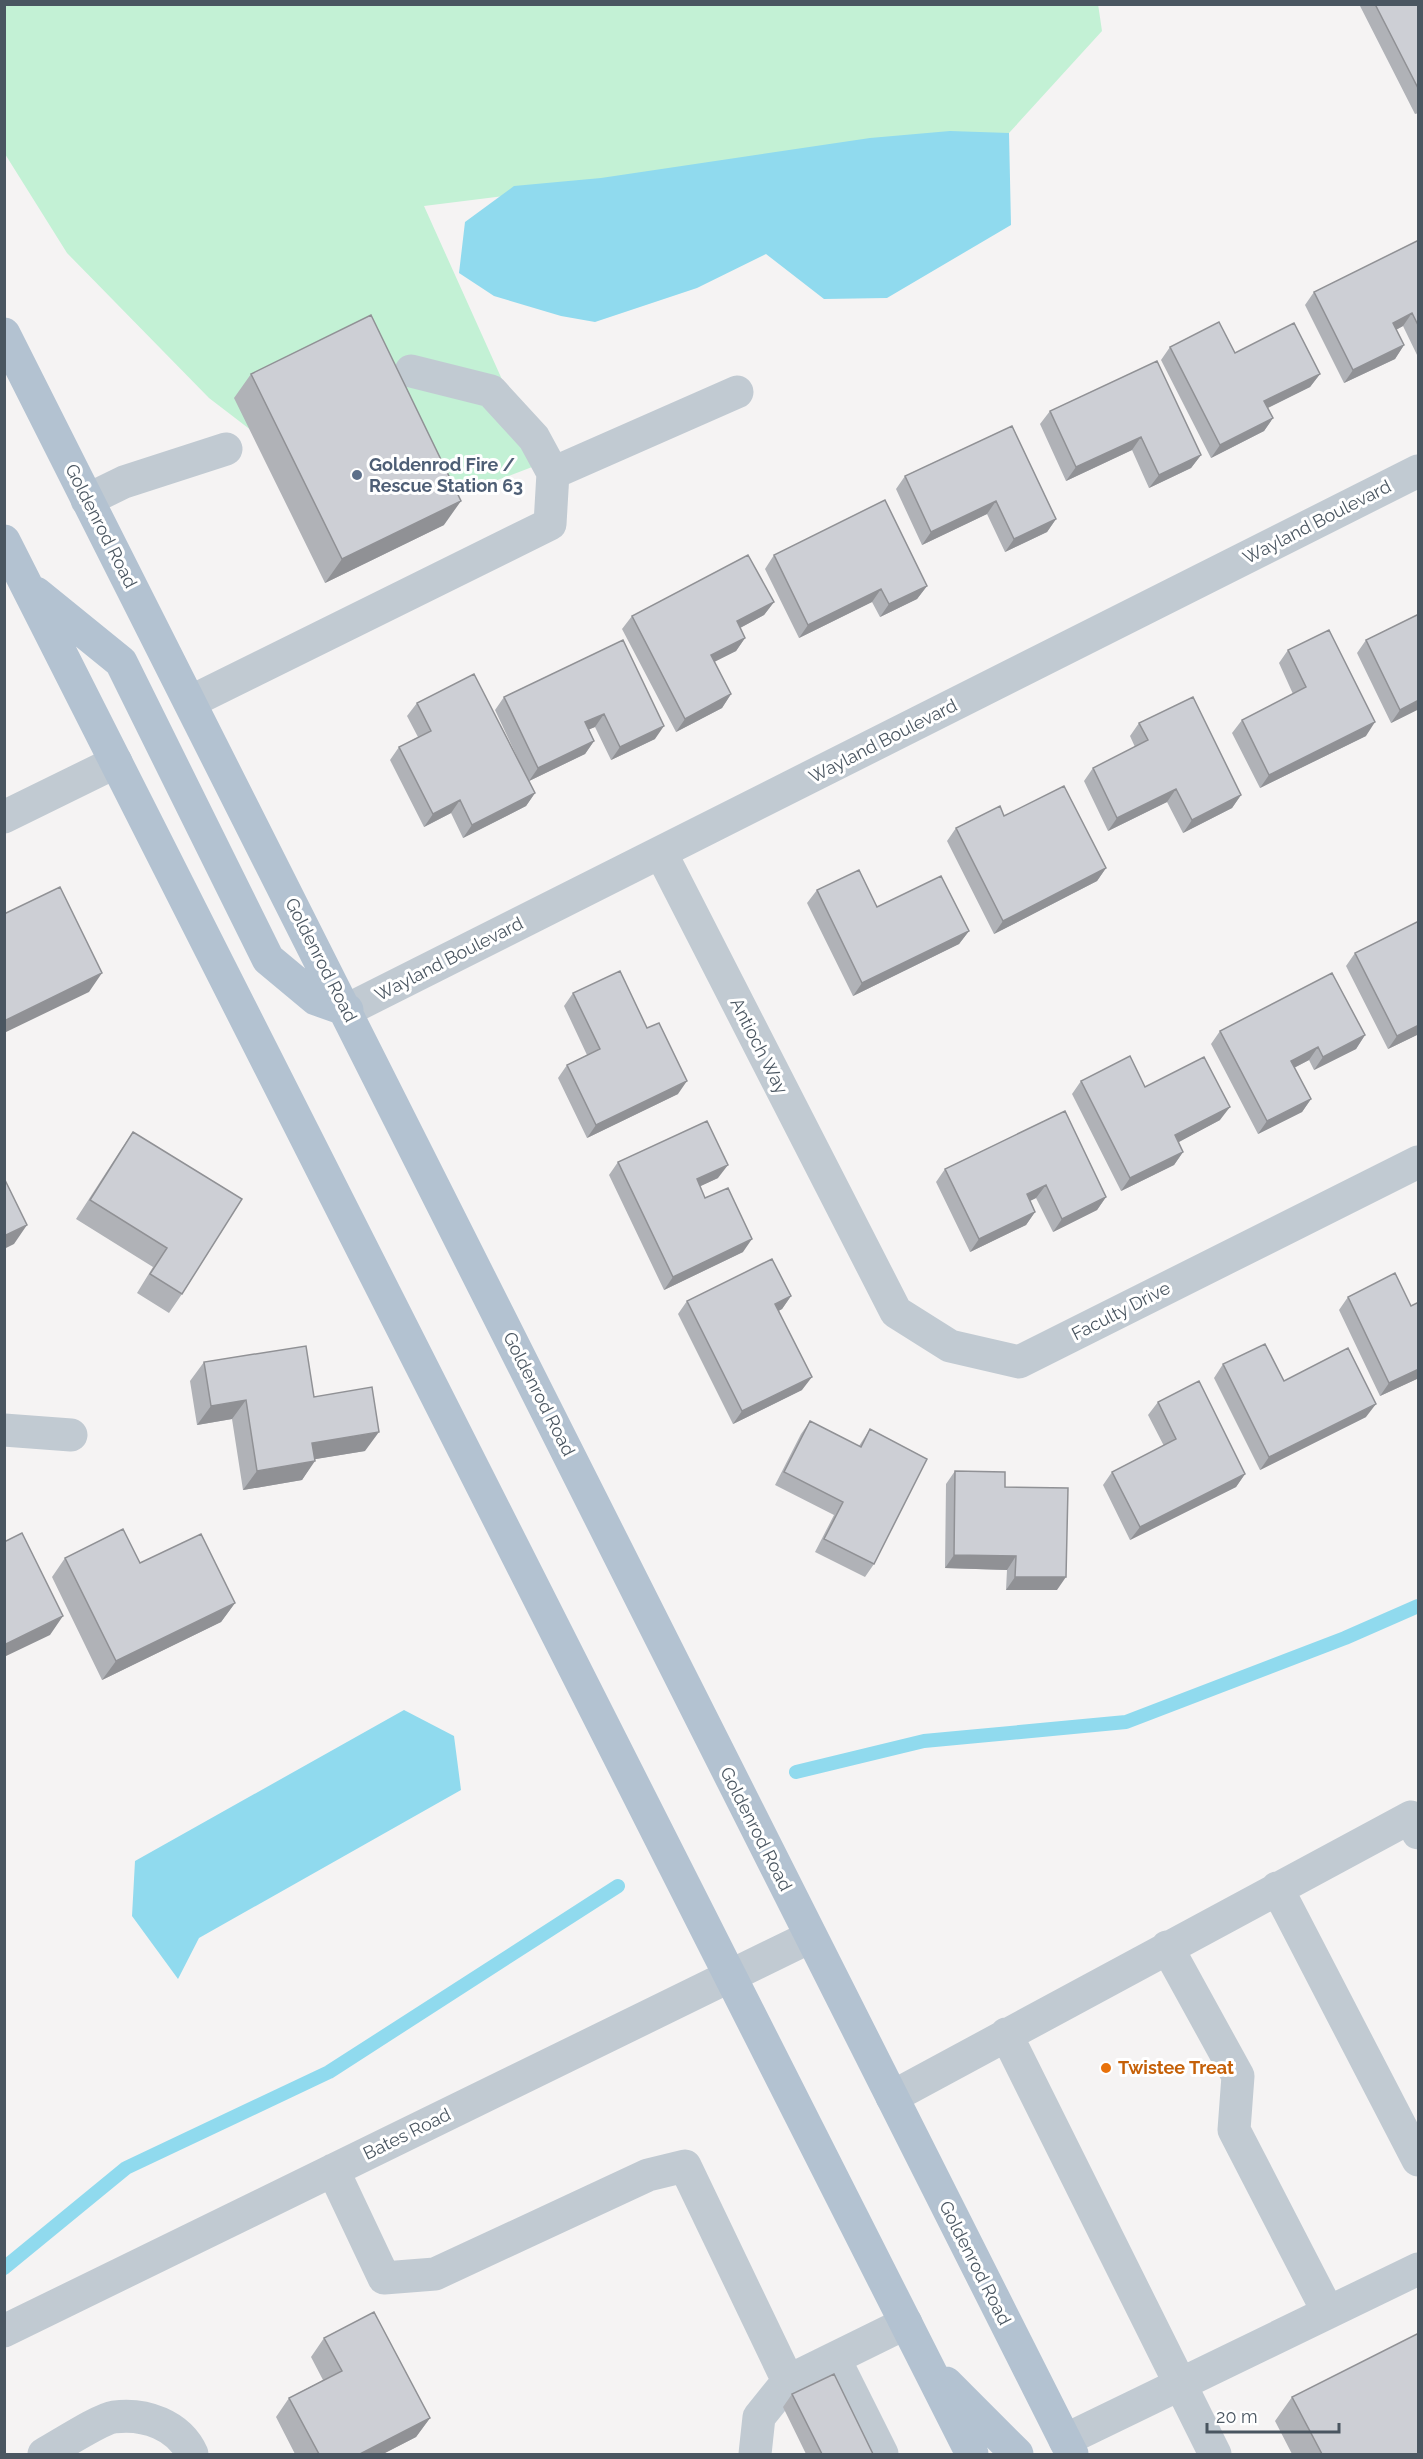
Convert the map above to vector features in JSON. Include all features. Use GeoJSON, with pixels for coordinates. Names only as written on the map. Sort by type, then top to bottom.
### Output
{"type":"FeatureCollection","features":[{"type":"Feature","properties":{"kind":"main road","name":"Goldenrod Road"},"geometry":{"type":"LineString","coordinates":[[4,334],[347,1010],[810,1937],[1069,2447]]}},
{"type":"Feature","properties":{"kind":"main road"},"geometry":{"type":"LineString","coordinates":[[4,541],[972,2454]]}},
{"type":"Feature","properties":{"kind":"main road"},"geometry":{"type":"LineString","coordinates":[[27,586],[121,662],[268,959],[316,999],[347,1010]]}},
{"type":"Feature","properties":{"kind":"main road"},"geometry":{"type":"LineString","coordinates":[[925,2363],[1017,2454]]}},
{"type":"Feature","properties":{"kind":"street"},"geometry":{"type":"LineString","coordinates":[[190,702],[550,524],[553,473],[534,438],[491,391],[411,371]]}},
{"type":"Feature","properties":{"kind":"street"},"geometry":{"type":"LineString","coordinates":[[553,473],[737,392]]}},
{"type":"Feature","properties":{"kind":"street"},"geometry":{"type":"LineString","coordinates":[[87,500],[124,482],[226,449]]}},
{"type":"Feature","properties":{"kind":"street","name":"Wayland Boulevard"},"geometry":{"type":"LineString","coordinates":[[347,1010],[1419,471]]}},
{"type":"Feature","properties":{"kind":"street"},"geometry":{"type":"LineString","coordinates":[[4,817],[116,762]]}},
{"type":"Feature","properties":{"kind":"street","name":"Antioch Way"},"geometry":{"type":"LineString","coordinates":[[661,853],[857,1238]]}},
{"type":"Feature","properties":{"kind":"street","name":"Faculty Drive"},"geometry":{"type":"LineString","coordinates":[[857,1238],[896,1312],[950,1346],[1019,1362],[1419,1162]]}},
{"type":"Feature","properties":{"kind":"street"},"geometry":{"type":"LineString","coordinates":[[4,1430],[71,1435]]}},
{"type":"Feature","properties":{"kind":"street"},"geometry":{"type":"LineString","coordinates":[[892,2097],[1277,1888],[1416,1821]]}},
{"type":"Feature","properties":{"kind":"street"},"geometry":{"type":"LineString","coordinates":[[1277,1888],[1419,2160]]}},
{"type":"Feature","properties":{"kind":"street","name":"Bates Road"},"geometry":{"type":"LineString","coordinates":[[4,2331],[810,1937]]}},
{"type":"Feature","properties":{"kind":"street"},"geometry":{"type":"LineString","coordinates":[[1167,1947],[1238,2076],[1234,2130],[1328,2312]]}},
{"type":"Feature","properties":{"kind":"street"},"geometry":{"type":"LineString","coordinates":[[1006,2034],[1215,2454]]}},
{"type":"Feature","properties":{"kind":"street"},"geometry":{"type":"LineString","coordinates":[[333,2170],[384,2278],[435,2274],[648,2175],[685,2166],[788,2381]]}},
{"type":"Feature","properties":{"kind":"street"},"geometry":{"type":"LineString","coordinates":[[1069,2447],[1182,2384],[1419,2269]]}},
{"type":"Feature","properties":{"kind":"street"},"geometry":{"type":"LineString","coordinates":[[755,2454],[759,2417],[788,2381],[835,2360],[906,2323]]}},
{"type":"Feature","properties":{"kind":"street"},"geometry":{"type":"LineString","coordinates":[[835,2360],[858,2430],[882,2454]]}},
{"type":"Feature","properties":{"kind":"street"},"geometry":{"type":"LineString","coordinates":[[45,2454],[113,2417],[157,2420],[187,2443],[192,2454]]}},
{"type":"Feature","properties":{"kind":"green space"},"geometry":{"type":"Polygon","coordinates":[[[1098,4],[1102,31],[1009,133],[424,206],[540,464],[416,511],[330,491],[209,398],[67,253],[5,154],[5,5],[1098,4]]]}},
{"type":"Feature","properties":{"kind":"water"},"geometry":{"type":"Polygon","coordinates":[[[950,131],[1009,133],[1011,225],[887,298],[824,299],[766,254],[697,288],[595,322],[561,316],[494,296],[459,273],[465,222],[514,186],[601,178],[870,138],[950,131]]]}},
{"type":"Feature","properties":{"kind":"water"},"geometry":{"type":"Polygon","coordinates":[[[404,1710],[454,1736],[461,1790],[199,1938],[178,1979],[132,1916],[135,1861],[404,1710]]]}},
{"type":"Feature","properties":{"kind":"building"},"geometry":{"type":"Polygon","coordinates":[[[1375,4],[1419,4],[1419,90],[1375,4]]]}},
{"type":"Feature","properties":{"kind":"building"},"geometry":{"type":"Polygon","coordinates":[[[1419,240],[1419,327],[1412,313],[1393,323],[1404,345],[1353,370],[1314,292],[1419,240]]]}},
{"type":"Feature","properties":{"kind":"building"},"geometry":{"type":"Polygon","coordinates":[[[371,315],[461,501],[342,559],[251,374],[371,315]]]}},
{"type":"Feature","properties":{"kind":"building"},"geometry":{"type":"Polygon","coordinates":[[[1219,322],[1235,353],[1294,323],[1320,374],[1264,401],[1273,418],[1220,445],[1170,347],[1219,322]]]}},
{"type":"Feature","properties":{"kind":"building"},"geometry":{"type":"Polygon","coordinates":[[[1157,361],[1201,455],[1159,475],[1141,437],[1076,467],[1050,411],[1157,361]]]}},
{"type":"Feature","properties":{"kind":"building"},"geometry":{"type":"Polygon","coordinates":[[[1012,426],[1056,519],[1014,539],[996,501],[931,532],[905,476],[1012,426]]]}},
{"type":"Feature","properties":{"kind":"building"},"geometry":{"type":"Polygon","coordinates":[[[885,500],[927,586],[889,604],[881,589],[808,625],[774,555],[885,500]]]}},
{"type":"Feature","properties":{"kind":"building"},"geometry":{"type":"Polygon","coordinates":[[[748,555],[774,602],[737,621],[745,638],[711,655],[731,694],[685,719],[632,616],[748,555]]]}},
{"type":"Feature","properties":{"kind":"building"},"geometry":{"type":"Polygon","coordinates":[[[1419,614],[1419,700],[1400,710],[1366,640],[1419,614]]]}},
{"type":"Feature","properties":{"kind":"building"},"geometry":{"type":"Polygon","coordinates":[[[1329,630],[1375,722],[1269,775],[1242,720],[1306,687],[1288,650],[1329,630]]]}},
{"type":"Feature","properties":{"kind":"building"},"geometry":{"type":"Polygon","coordinates":[[[623,640],[664,726],[620,747],[604,714],[585,722],[594,741],[538,768],[504,697],[623,640]]]}},
{"type":"Feature","properties":{"kind":"building"},"geometry":{"type":"Polygon","coordinates":[[[474,674],[535,793],[472,825],[460,800],[433,814],[399,747],[431,731],[417,703],[474,674]]]}},
{"type":"Feature","properties":{"kind":"building"},"geometry":{"type":"Polygon","coordinates":[[[1193,697],[1241,795],[1192,820],[1176,789],[1117,818],[1093,768],[1148,740],[1139,723],[1193,697]]]}},
{"type":"Feature","properties":{"kind":"building"},"geometry":{"type":"Polygon","coordinates":[[[1064,786],[1106,868],[1003,921],[956,828],[1000,806],[1004,816],[1064,786]]]}},
{"type":"Feature","properties":{"kind":"building"},"geometry":{"type":"Polygon","coordinates":[[[859,870],[877,907],[941,876],[969,931],[862,983],[817,890],[859,870]]]}},
{"type":"Feature","properties":{"kind":"building"},"geometry":{"type":"Polygon","coordinates":[[[60,887],[102,973],[4,1021],[4,914],[60,887]]]}},
{"type":"Feature","properties":{"kind":"building"},"geometry":{"type":"Polygon","coordinates":[[[1419,921],[1419,1025],[1397,1036],[1355,953],[1419,921]]]}},
{"type":"Feature","properties":{"kind":"building"},"geometry":{"type":"Polygon","coordinates":[[[620,971],[647,1028],[659,1023],[687,1081],[596,1125],[567,1065],[600,1049],[573,993],[620,971]]]}},
{"type":"Feature","properties":{"kind":"building"},"geometry":{"type":"Polygon","coordinates":[[[1332,973],[1365,1035],[1323,1057],[1318,1047],[1291,1061],[1311,1099],[1267,1121],[1220,1031],[1332,973]]]}},
{"type":"Feature","properties":{"kind":"building"},"geometry":{"type":"Polygon","coordinates":[[[1130,1056],[1145,1087],[1204,1057],[1230,1107],[1175,1135],[1183,1152],[1130,1178],[1081,1081],[1130,1056]]]}},
{"type":"Feature","properties":{"kind":"building"},"geometry":{"type":"Polygon","coordinates":[[[1065,1111],[1106,1197],[1062,1219],[1046,1185],[1027,1194],[1035,1212],[979,1239],[945,1169],[1065,1111]]]}},
{"type":"Feature","properties":{"kind":"building"},"geometry":{"type":"Polygon","coordinates":[[[707,1121],[728,1165],[697,1179],[705,1198],[728,1188],[752,1239],[673,1277],[618,1162],[707,1121]]]}},
{"type":"Feature","properties":{"kind":"building"},"geometry":{"type":"Polygon","coordinates":[[[133,1132],[242,1199],[182,1294],[150,1274],[167,1248],[90,1200],[133,1132]]]}},
{"type":"Feature","properties":{"kind":"building"},"geometry":{"type":"Polygon","coordinates":[[[4,1178],[27,1225],[4,1236],[4,1178]]]}},
{"type":"Feature","properties":{"kind":"building"},"geometry":{"type":"Polygon","coordinates":[[[772,1259],[791,1296],[775,1304],[812,1377],[742,1411],[687,1301],[772,1259]]]}},
{"type":"Feature","properties":{"kind":"building"},"geometry":{"type":"Polygon","coordinates":[[[1395,1273],[1411,1306],[1419,1302],[1419,1369],[1389,1383],[1348,1297],[1395,1273]]]}},
{"type":"Feature","properties":{"kind":"building"},"geometry":{"type":"Polygon","coordinates":[[[1265,1344],[1284,1381],[1348,1348],[1376,1404],[1269,1457],[1223,1364],[1265,1344]]]}},
{"type":"Feature","properties":{"kind":"building"},"geometry":{"type":"Polygon","coordinates":[[[306,1346],[314,1397],[372,1387],[379,1432],[312,1443],[315,1461],[257,1471],[246,1400],[211,1406],[204,1362],[306,1346]]]}},
{"type":"Feature","properties":{"kind":"building"},"geometry":{"type":"Polygon","coordinates":[[[1199,1381],[1245,1474],[1140,1527],[1112,1472],[1176,1439],[1158,1402],[1199,1381]]]}},
{"type":"Feature","properties":{"kind":"building"},"geometry":{"type":"Polygon","coordinates":[[[810,1421],[861,1447],[870,1429],[927,1459],[874,1564],[824,1539],[843,1502],[784,1472],[810,1421]]]}},
{"type":"Feature","properties":{"kind":"building"},"geometry":{"type":"Polygon","coordinates":[[[955,1471],[1005,1472],[1005,1487],[1068,1488],[1066,1577],[1015,1577],[1016,1556],[954,1555],[955,1471]]]}},
{"type":"Feature","properties":{"kind":"building"},"geometry":{"type":"Polygon","coordinates":[[[123,1529],[140,1563],[201,1534],[235,1603],[116,1661],[65,1558],[123,1529]]]}},
{"type":"Feature","properties":{"kind":"building"},"geometry":{"type":"Polygon","coordinates":[[[22,1533],[63,1616],[4,1645],[4,1542],[22,1533]]]}},
{"type":"Feature","properties":{"kind":"building"},"geometry":{"type":"Polygon","coordinates":[[[374,2312],[430,2418],[360,2454],[319,2454],[289,2398],[342,2371],[324,2338],[374,2312]]]}},
{"type":"Feature","properties":{"kind":"building"},"geometry":{"type":"Polygon","coordinates":[[[1419,2333],[1419,2454],[1322,2454],[1292,2397],[1419,2333]]]}},
{"type":"Feature","properties":{"kind":"building"},"geometry":{"type":"Polygon","coordinates":[[[834,2374],[873,2454],[822,2454],[792,2394],[834,2374]]]}},
{"type":"Feature","properties":{"kind":"waterway"},"geometry":{"type":"LineString","coordinates":[[796,1772],[924,1741],[1126,1722],[1345,1638],[1418,1606]]}},
{"type":"Feature","properties":{"kind":"waterway"},"geometry":{"type":"LineString","coordinates":[[4,2268],[126,2168],[329,2072],[618,1886]]}},
{"type":"Feature","properties":{"kind":"place","name":"Goldenrod Fire / Rescue Station 63"},"geometry":{"type":"Point","coordinates":[357,475]}},
{"type":"Feature","properties":{"kind":"place","name":"Twistee Treat"},"geometry":{"type":"Point","coordinates":[1106,2068]}}]}
